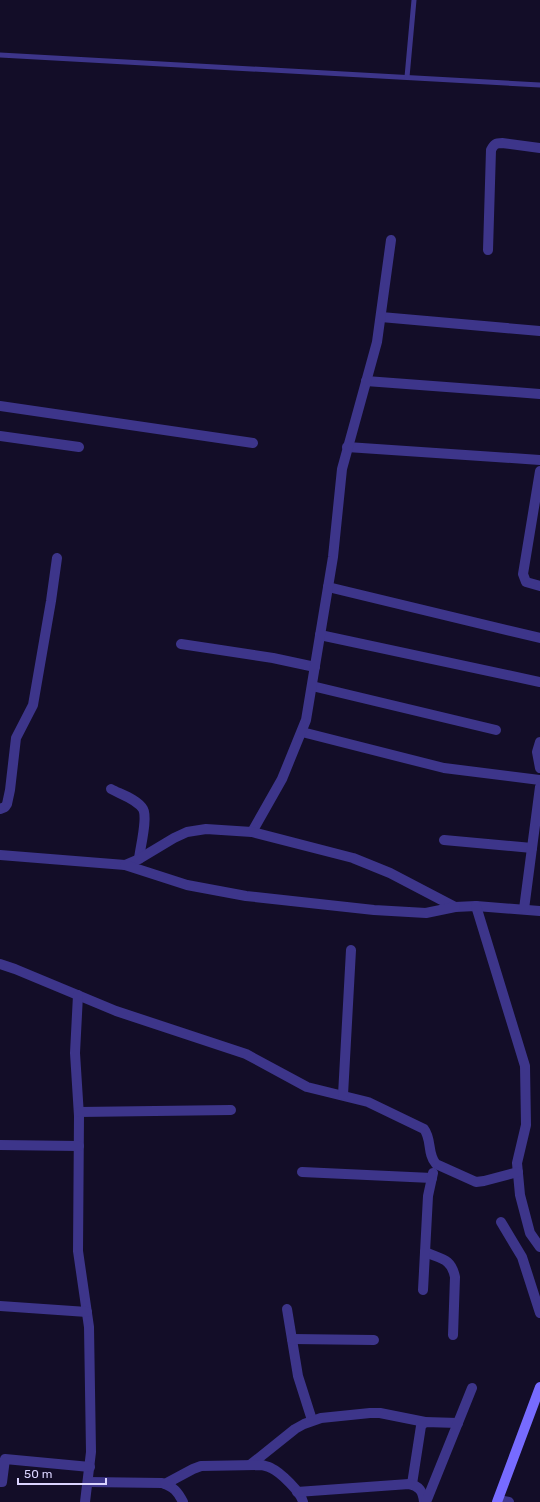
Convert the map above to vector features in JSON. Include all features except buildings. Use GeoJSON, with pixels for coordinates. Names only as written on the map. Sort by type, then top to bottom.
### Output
{"type":"FeatureCollection","features":[{"type":"Feature","properties":{"kind":"street"},"geometry":{"type":"LineString","coordinates":[[488,250],[491,150],[493,145],[502,143],[540,148]]}},
{"type":"Feature","properties":{"kind":"street"},"geometry":{"type":"LineString","coordinates":[[252,832],[282,780],[306,720],[333,557],[341,475],[377,342],[391,240]]}},
{"type":"Feature","properties":{"kind":"street"},"geometry":{"type":"LineString","coordinates":[[381,317],[540,331]]}},
{"type":"Feature","properties":{"kind":"street"},"geometry":{"type":"LineString","coordinates":[[366,381],[540,394]]}},
{"type":"Feature","properties":{"kind":"street"},"geometry":{"type":"LineString","coordinates":[[0,406],[253,443]]}},
{"type":"Feature","properties":{"kind":"street"},"geometry":{"type":"LineString","coordinates":[[0,436],[79,447]]}},
{"type":"Feature","properties":{"kind":"street"},"geometry":{"type":"LineString","coordinates":[[348,447],[540,460]]}},
{"type":"Feature","properties":{"kind":"street"},"geometry":{"type":"LineString","coordinates":[[540,471],[523,574],[526,582],[540,586]]}},
{"type":"Feature","properties":{"kind":"street"},"geometry":{"type":"LineString","coordinates":[[0,809],[5,807],[7,804],[16,738],[33,705],[52,601],[57,558]]}},
{"type":"Feature","properties":{"kind":"street"},"geometry":{"type":"LineString","coordinates":[[328,587],[540,638]]}},
{"type":"Feature","properties":{"kind":"street"},"geometry":{"type":"LineString","coordinates":[[320,635],[540,682]]}},
{"type":"Feature","properties":{"kind":"street"},"geometry":{"type":"LineString","coordinates":[[181,644],[273,658],[315,667]]}},
{"type":"Feature","properties":{"kind":"street"},"geometry":{"type":"LineString","coordinates":[[312,686],[496,730]]}},
{"type":"Feature","properties":{"kind":"street"},"geometry":{"type":"LineString","coordinates":[[302,732],[448,769],[540,780]]}},
{"type":"Feature","properties":{"kind":"street"},"geometry":{"type":"LineString","coordinates":[[540,742],[537,752],[540,768]]}},
{"type":"Feature","properties":{"kind":"street"},"geometry":{"type":"LineString","coordinates":[[524,909],[540,787]]}},
{"type":"Feature","properties":{"kind":"street"},"geometry":{"type":"LineString","coordinates":[[111,789],[137,803],[143,809],[145,817],[139,859]]}},
{"type":"Feature","properties":{"kind":"street"},"geometry":{"type":"LineString","coordinates":[[125,865],[139,859],[187,832],[206,829],[252,832],[353,858],[390,873],[454,907]]}},
{"type":"Feature","properties":{"kind":"street"},"geometry":{"type":"LineString","coordinates":[[444,840],[532,848]]}},
{"type":"Feature","properties":{"kind":"street"},"geometry":{"type":"LineString","coordinates":[[0,855],[125,865],[187,885],[246,896],[374,910],[426,913],[454,907],[476,906],[540,911]]}},
{"type":"Feature","properties":{"kind":"street"},"geometry":{"type":"LineString","coordinates":[[476,906],[525,1066],[526,1125],[518,1164],[518,1172],[520,1194],[530,1233],[540,1247]]}},
{"type":"Feature","properties":{"kind":"street"},"geometry":{"type":"LineString","coordinates":[[343,1096],[351,950]]}},
{"type":"Feature","properties":{"kind":"street"},"geometry":{"type":"LineString","coordinates":[[0,964],[116,1011],[246,1054],[307,1087],[374,1104],[424,1129],[428,1136],[433,1160],[436,1164],[476,1182],[518,1172]]}},
{"type":"Feature","properties":{"kind":"street"},"geometry":{"type":"LineString","coordinates":[[78,995],[75,1053],[79,1112],[78,1260],[89,1327],[90,1467],[85,1502]]}},
{"type":"Feature","properties":{"kind":"street"},"geometry":{"type":"LineString","coordinates":[[79,1112],[231,1110]]}},
{"type":"Feature","properties":{"kind":"street"},"geometry":{"type":"LineString","coordinates":[[0,1144],[79,1146]]}},
{"type":"Feature","properties":{"kind":"street"},"geometry":{"type":"LineString","coordinates":[[423,1290],[428,1196],[436,1164]]}},
{"type":"Feature","properties":{"kind":"street"},"geometry":{"type":"LineString","coordinates":[[302,1172],[432,1178]]}},
{"type":"Feature","properties":{"kind":"street"},"geometry":{"type":"LineString","coordinates":[[501,1222],[522,1258],[540,1313]]}},
{"type":"Feature","properties":{"kind":"street"},"geometry":{"type":"LineString","coordinates":[[425,1252],[450,1263],[453,1268],[455,1277],[453,1335]]}},
{"type":"Feature","properties":{"kind":"street"},"geometry":{"type":"LineString","coordinates":[[0,1306],[87,1312]]}},
{"type":"Feature","properties":{"kind":"street"},"geometry":{"type":"LineString","coordinates":[[287,1309],[298,1376],[312,1420]]}},
{"type":"Feature","properties":{"kind":"street"},"geometry":{"type":"LineString","coordinates":[[292,1339],[374,1340]]}},
{"type":"Feature","properties":{"kind":"street"},"geometry":{"type":"LineString","coordinates":[[509,1502],[498,1501],[540,1387]]}},
{"type":"Feature","properties":{"kind":"street"},"geometry":{"type":"LineString","coordinates":[[425,1502],[472,1388]]}},
{"type":"Feature","properties":{"kind":"street"},"geometry":{"type":"LineString","coordinates":[[250,1465],[295,1429],[312,1420],[370,1413],[389,1414],[425,1422],[458,1423]]}},
{"type":"Feature","properties":{"kind":"street"},"geometry":{"type":"LineString","coordinates":[[412,1484],[419,1430],[425,1422]]}},
{"type":"Feature","properties":{"kind":"street"},"geometry":{"type":"LineString","coordinates":[[0,1482],[2,1482],[5,1459],[90,1467]]}},
{"type":"Feature","properties":{"kind":"street"},"geometry":{"type":"LineString","coordinates":[[165,1484],[193,1468],[201,1466],[250,1465],[269,1467],[276,1471],[297,1492],[303,1502]]}},
{"type":"Feature","properties":{"kind":"street"},"geometry":{"type":"LineString","coordinates":[[88,1482],[165,1484],[174,1488],[183,1502]]}},
{"type":"Feature","properties":{"kind":"street"},"geometry":{"type":"LineString","coordinates":[[297,1492],[412,1484],[420,1490],[425,1502]]}},
{"type":"Feature","properties":{"kind":"lane"},"geometry":{"type":"LineString","coordinates":[[407,77],[414,0]]}},
{"type":"Feature","properties":{"kind":"lane"},"geometry":{"type":"LineString","coordinates":[[0,55],[540,84]]}}]}
